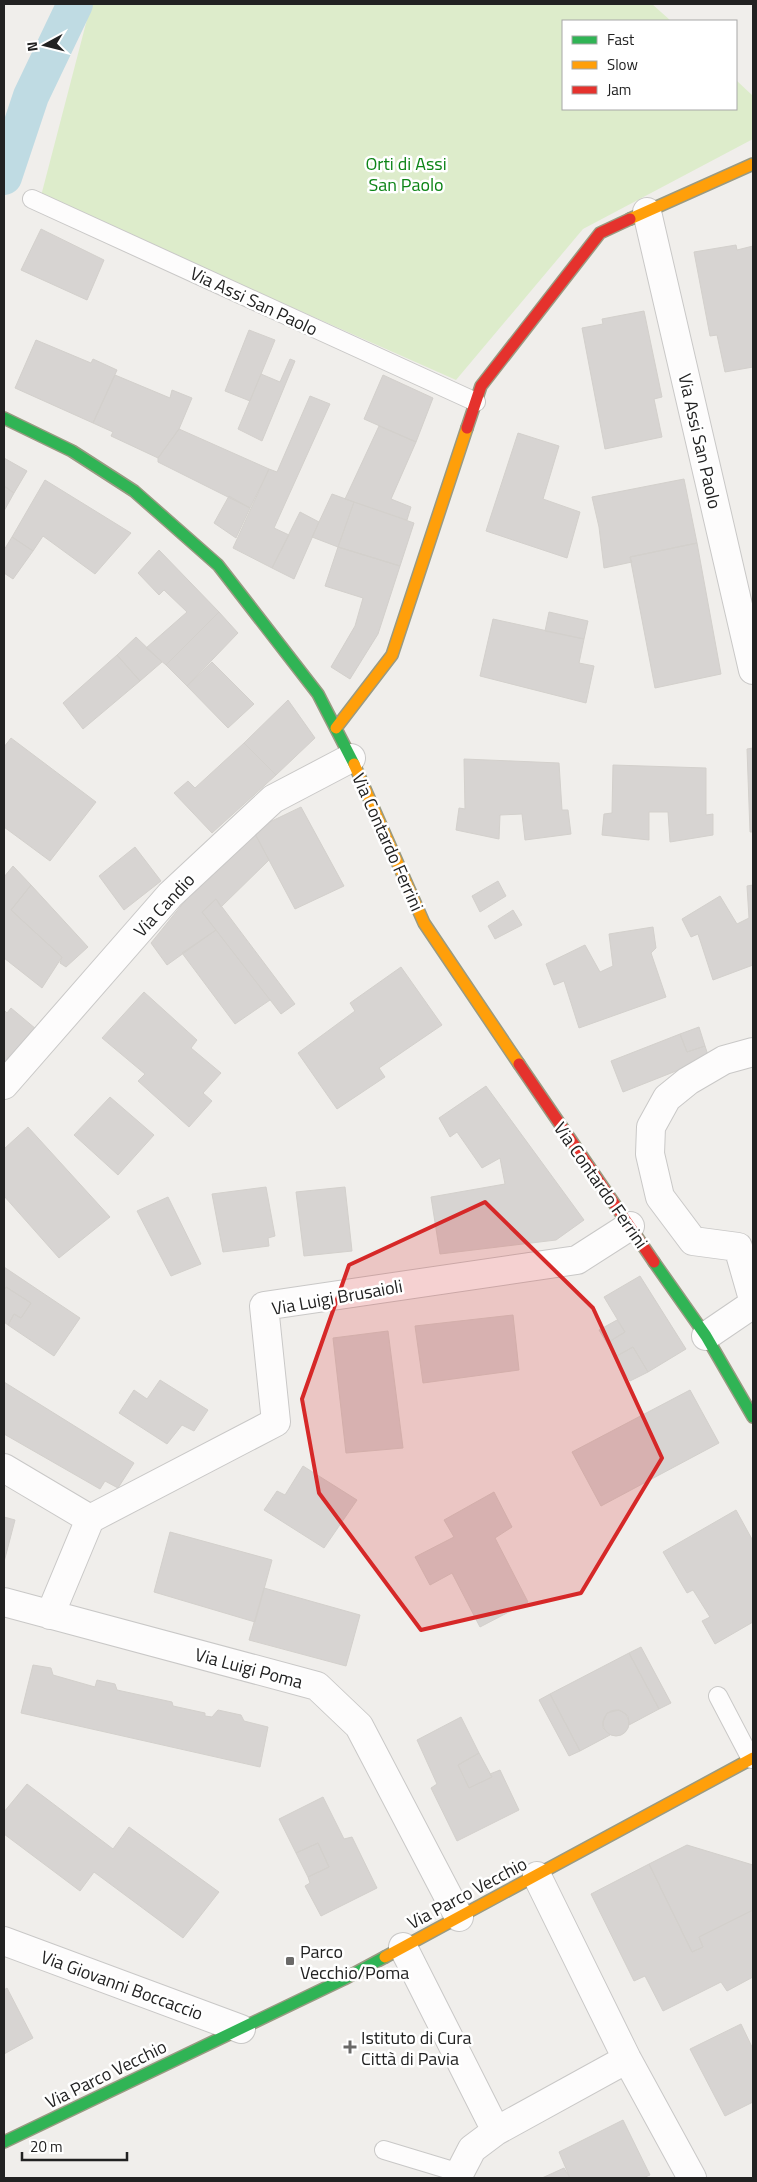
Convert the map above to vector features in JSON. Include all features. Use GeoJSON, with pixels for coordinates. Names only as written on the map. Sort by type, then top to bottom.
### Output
{"type":"FeatureCollection","features":[{"type":"Feature","properties":{"kind":"street"},"geometry":{"type":"LineString","coordinates":[[336,728],[392,655],[481,386],[600,233],[753,164]]}},
{"type":"Feature","properties":{"kind":"street","name":"Via Assi San Paolo"},"geometry":{"type":"LineString","coordinates":[[647,212],[753,670]]}},
{"type":"Feature","properties":{"kind":"street","name":"Via Contardo Ferrini"},"geometry":{"type":"LineString","coordinates":[[4,418],[72,451],[134,491],[218,565],[318,694],[351,758],[424,923],[540,1097],[706,1336],[753,1417]]}},
{"type":"Feature","properties":{"kind":"street","name":"Via Candio"},"geometry":{"type":"LineString","coordinates":[[4,1085],[177,889],[273,799],[351,758]]}},
{"type":"Feature","properties":{"kind":"street"},"geometry":{"type":"LineString","coordinates":[[753,1052],[724,1060],[688,1081],[668,1098],[651,1127],[650,1154],[660,1197],[693,1241],[738,1247],[753,1299]]}},
{"type":"Feature","properties":{"kind":"street","name":"Via Luigi Brusaioli"},"geometry":{"type":"LineString","coordinates":[[90,1518],[276,1422],[264,1306],[578,1260],[630,1226]]}},
{"type":"Feature","properties":{"kind":"street"},"geometry":{"type":"LineString","coordinates":[[706,1336],[753,1304]]}},
{"type":"Feature","properties":{"kind":"street"},"geometry":{"type":"LineString","coordinates":[[4,1468],[90,1518],[50,1615]]}},
{"type":"Feature","properties":{"kind":"street","name":"Via Luigi Poma"},"geometry":{"type":"LineString","coordinates":[[4,1602],[317,1686],[358,1726],[460,1916]]}},
{"type":"Feature","properties":{"kind":"street","name":"Via Parco Vecchio"},"geometry":{"type":"LineString","coordinates":[[4,2142],[344,1979],[752,1759]]}},
{"type":"Feature","properties":{"kind":"street"},"geometry":{"type":"LineString","coordinates":[[537,1876],[627,2059],[692,2178]]}},
{"type":"Feature","properties":{"kind":"street","name":"Via Giovanni Boccaccio"},"geometry":{"type":"LineString","coordinates":[[4,1941],[241,2029]]}},
{"type":"Feature","properties":{"kind":"street"},"geometry":{"type":"LineString","coordinates":[[403,1947],[496,2131]]}},
{"type":"Feature","properties":{"kind":"street"},"geometry":{"type":"LineString","coordinates":[[459,2176],[472,2149],[496,2131],[627,2059]]}},
{"type":"Feature","properties":{"kind":"lane","name":"Via Assi San Paolo"},"geometry":{"type":"LineString","coordinates":[[32,199],[476,402]]}},
{"type":"Feature","properties":{"kind":"lane"},"geometry":{"type":"LineString","coordinates":[[718,1696],[752,1759]]}},
{"type":"Feature","properties":{"kind":"lane"},"geometry":{"type":"LineString","coordinates":[[384,2150],[459,2176]]}},
{"type":"Feature","properties":{"kind":"highlighted area"},"geometry":{"type":"Polygon","coordinates":[[[485,1202],[593,1308],[662,1458],[581,1593],[421,1630],[319,1493],[302,1399],[349,1265],[485,1202]]]}},
{"type":"Feature","properties":{"kind":"green space","name":"Orti di Assi San Paolo"},"geometry":{"type":"Polygon","coordinates":[[[91,4],[652,4],[670,20],[562,20],[562,110],[737,110],[737,81],[753,96],[753,139],[583,229],[456,380],[41,196],[91,4]]]}},
{"type":"Feature","properties":{"kind":"building"},"geometry":{"type":"Polygon","coordinates":[[[41,229],[104,260],[87,300],[21,270],[41,229]]]}},
{"type":"Feature","properties":{"kind":"building"},"geometry":{"type":"Polygon","coordinates":[[[736,245],[737,250],[753,246],[753,367],[725,372],[717,335],[710,336],[694,252],[736,245]]]}},
{"type":"Feature","properties":{"kind":"building"},"geometry":{"type":"Polygon","coordinates":[[[644,311],[662,397],[654,399],[662,437],[605,449],[582,328],[603,324],[602,319],[644,311]]]}},
{"type":"Feature","properties":{"kind":"building"},"geometry":{"type":"Polygon","coordinates":[[[249,330],[275,340],[250,401],[225,391],[249,330]]]}},
{"type":"Feature","properties":{"kind":"building"},"geometry":{"type":"Polygon","coordinates":[[[36,340],[91,363],[93,359],[117,370],[93,423],[15,388],[36,340]]]}},
{"type":"Feature","properties":{"kind":"building"},"geometry":{"type":"Polygon","coordinates":[[[290,359],[295,361],[262,441],[238,429],[261,374],[280,382],[290,359]]]}},
{"type":"Feature","properties":{"kind":"building"},"geometry":{"type":"Polygon","coordinates":[[[115,375],[170,398],[172,390],[192,398],[179,429],[158,458],[111,436],[113,432],[93,423],[115,375]]]}},
{"type":"Feature","properties":{"kind":"building"},"geometry":{"type":"Polygon","coordinates":[[[383,375],[433,398],[416,442],[364,419],[383,375]]]}},
{"type":"Feature","properties":{"kind":"building"},"geometry":{"type":"Polygon","coordinates":[[[310,396],[330,404],[274,528],[289,535],[272,568],[233,548],[269,469],[277,472],[310,396]]]}},
{"type":"Feature","properties":{"kind":"building"},"geometry":{"type":"Polygon","coordinates":[[[379,426],[416,442],[391,499],[411,507],[407,520],[345,499],[379,426]]]}},
{"type":"Feature","properties":{"kind":"building"},"geometry":{"type":"Polygon","coordinates":[[[179,429],[269,469],[250,508],[158,462],[158,458],[179,429]]]}},
{"type":"Feature","properties":{"kind":"building"},"geometry":{"type":"Polygon","coordinates":[[[518,433],[559,446],[543,499],[580,512],[567,558],[486,531],[518,433]]]}},
{"type":"Feature","properties":{"kind":"building"},"geometry":{"type":"Polygon","coordinates":[[[4,458],[27,471],[14,493],[4,486],[4,458]]]}},
{"type":"Feature","properties":{"kind":"building"},"geometry":{"type":"Polygon","coordinates":[[[684,479],[697,543],[630,557],[632,562],[604,568],[599,527],[592,497],[684,479]]]}},
{"type":"Feature","properties":{"kind":"building"},"geometry":{"type":"Polygon","coordinates":[[[45,480],[131,533],[95,574],[43,536],[33,551],[12,537],[45,480]]]}},
{"type":"Feature","properties":{"kind":"building"},"geometry":{"type":"Polygon","coordinates":[[[4,486],[14,493],[4,511],[4,486]]]}},
{"type":"Feature","properties":{"kind":"building"},"geometry":{"type":"Polygon","coordinates":[[[332,494],[354,502],[338,547],[312,537],[332,494]]]}},
{"type":"Feature","properties":{"kind":"building"},"geometry":{"type":"Polygon","coordinates":[[[229,496],[250,508],[236,538],[214,523],[229,496]]]}},
{"type":"Feature","properties":{"kind":"building"},"geometry":{"type":"Polygon","coordinates":[[[354,502],[414,523],[400,566],[338,547],[354,502]]]}},
{"type":"Feature","properties":{"kind":"building"},"geometry":{"type":"Polygon","coordinates":[[[300,512],[319,522],[294,579],[272,568],[300,512]]]}},
{"type":"Feature","properties":{"kind":"building"},"geometry":{"type":"Polygon","coordinates":[[[12,537],[33,551],[13,579],[4,573],[4,550],[12,537]]]}},
{"type":"Feature","properties":{"kind":"building"},"geometry":{"type":"Polygon","coordinates":[[[697,543],[721,674],[655,688],[630,557],[697,543]]]}},
{"type":"Feature","properties":{"kind":"building"},"geometry":{"type":"Polygon","coordinates":[[[338,547],[400,566],[378,634],[350,679],[331,667],[355,626],[363,598],[325,586],[338,547]]]}},
{"type":"Feature","properties":{"kind":"building"},"geometry":{"type":"Polygon","coordinates":[[[159,550],[219,612],[166,665],[146,648],[187,612],[164,590],[159,595],[138,573],[159,550]]]}},
{"type":"Feature","properties":{"kind":"building"},"geometry":{"type":"Polygon","coordinates":[[[219,612],[238,633],[187,686],[166,665],[219,612]]]}},
{"type":"Feature","properties":{"kind":"building"},"geometry":{"type":"Polygon","coordinates":[[[549,612],[588,621],[584,639],[545,631],[549,612]]]}},
{"type":"Feature","properties":{"kind":"building"},"geometry":{"type":"Polygon","coordinates":[[[493,619],[584,639],[579,663],[594,666],[586,703],[480,676],[493,619]]]}},
{"type":"Feature","properties":{"kind":"building"},"geometry":{"type":"Polygon","coordinates":[[[136,637],[162,662],[140,681],[117,655],[136,637]]]}},
{"type":"Feature","properties":{"kind":"building"},"geometry":{"type":"Polygon","coordinates":[[[117,655],[140,681],[83,729],[63,703],[117,655]]]}},
{"type":"Feature","properties":{"kind":"building"},"geometry":{"type":"Polygon","coordinates":[[[212,662],[254,704],[228,728],[187,686],[212,662]]]}},
{"type":"Feature","properties":{"kind":"building"},"geometry":{"type":"Polygon","coordinates":[[[288,700],[315,738],[276,775],[244,743],[288,700]]]}},
{"type":"Feature","properties":{"kind":"building"},"geometry":{"type":"Polygon","coordinates":[[[11,738],[96,802],[50,861],[4,827],[4,747],[11,738]]]}},
{"type":"Feature","properties":{"kind":"building"},"geometry":{"type":"Polygon","coordinates":[[[244,743],[276,775],[212,833],[174,793],[188,781],[195,788],[244,743]]]}},
{"type":"Feature","properties":{"kind":"building"},"geometry":{"type":"Polygon","coordinates":[[[753,748],[753,832],[750,832],[747,749],[753,748]]]}},
{"type":"Feature","properties":{"kind":"building"},"geometry":{"type":"Polygon","coordinates":[[[464,759],[559,763],[562,810],[568,810],[571,834],[525,840],[522,814],[500,815],[499,839],[456,830],[459,808],[465,809],[464,759]]]}},
{"type":"Feature","properties":{"kind":"building"},"geometry":{"type":"Polygon","coordinates":[[[613,765],[706,768],[706,815],[713,814],[713,835],[670,842],[668,812],[649,812],[649,840],[602,835],[604,814],[612,813],[613,765]]]}},
{"type":"Feature","properties":{"kind":"building"},"geometry":{"type":"Polygon","coordinates":[[[301,807],[344,886],[295,909],[253,830],[301,807]]]}},
{"type":"Feature","properties":{"kind":"building"},"geometry":{"type":"Polygon","coordinates":[[[253,830],[269,860],[221,907],[216,899],[202,912],[216,930],[167,965],[151,943],[202,880],[253,830]]]}},
{"type":"Feature","properties":{"kind":"building"},"geometry":{"type":"Polygon","coordinates":[[[135,847],[161,881],[124,910],[99,876],[135,847]]]}},
{"type":"Feature","properties":{"kind":"building"},"geometry":{"type":"Polygon","coordinates":[[[13,866],[31,885],[11,910],[62,957],[42,988],[4,958],[4,877],[13,866]]]}},
{"type":"Feature","properties":{"kind":"building"},"geometry":{"type":"Polygon","coordinates":[[[498,881],[506,896],[480,912],[472,896],[498,881]]]}},
{"type":"Feature","properties":{"kind":"building"},"geometry":{"type":"Polygon","coordinates":[[[31,885],[88,947],[66,967],[60,963],[62,957],[11,910],[31,885]]]}},
{"type":"Feature","properties":{"kind":"building"},"geometry":{"type":"Polygon","coordinates":[[[753,885],[753,965],[713,980],[698,934],[691,937],[682,919],[720,896],[737,924],[749,918],[747,886],[753,885]]]}},
{"type":"Feature","properties":{"kind":"building"},"geometry":{"type":"Polygon","coordinates":[[[216,899],[295,1004],[281,1014],[202,912],[216,899]]]}},
{"type":"Feature","properties":{"kind":"building"},"geometry":{"type":"Polygon","coordinates":[[[513,910],[522,925],[495,939],[488,926],[513,910]]]}},
{"type":"Feature","properties":{"kind":"building"},"geometry":{"type":"Polygon","coordinates":[[[653,927],[656,948],[651,953],[666,997],[579,1028],[564,981],[554,985],[546,964],[585,945],[600,972],[613,966],[609,934],[653,927]]]}},
{"type":"Feature","properties":{"kind":"building"},"geometry":{"type":"Polygon","coordinates":[[[216,930],[270,1000],[235,1024],[182,953],[216,930]]]}},
{"type":"Feature","properties":{"kind":"building"},"geometry":{"type":"Polygon","coordinates":[[[401,967],[442,1025],[379,1068],[385,1077],[337,1109],[298,1053],[355,1011],[350,1003],[401,967]]]}},
{"type":"Feature","properties":{"kind":"building"},"geometry":{"type":"Polygon","coordinates":[[[144,992],[197,1040],[191,1048],[221,1073],[203,1093],[212,1101],[189,1127],[138,1081],[145,1074],[102,1038],[144,992]]]}},
{"type":"Feature","properties":{"kind":"building"},"geometry":{"type":"Polygon","coordinates":[[[11,1008],[36,1029],[4,1067],[4,1010],[7,1013],[11,1008]]]}},
{"type":"Feature","properties":{"kind":"building"},"geometry":{"type":"Polygon","coordinates":[[[699,1027],[705,1046],[687,1052],[680,1034],[699,1027]]]}},
{"type":"Feature","properties":{"kind":"building"},"geometry":{"type":"Polygon","coordinates":[[[680,1034],[687,1052],[705,1046],[709,1058],[623,1092],[611,1061],[680,1034]]]}},
{"type":"Feature","properties":{"kind":"building"},"geometry":{"type":"Polygon","coordinates":[[[486,1086],[584,1220],[556,1240],[440,1254],[431,1197],[505,1184],[500,1158],[482,1168],[457,1132],[450,1137],[439,1118],[486,1086]]]}},
{"type":"Feature","properties":{"kind":"building"},"geometry":{"type":"Polygon","coordinates":[[[110,1097],[154,1135],[118,1175],[74,1135],[110,1097]]]}},
{"type":"Feature","properties":{"kind":"building"},"geometry":{"type":"Polygon","coordinates":[[[28,1127],[110,1217],[59,1258],[4,1196],[4,1149],[28,1127]]]}},
{"type":"Feature","properties":{"kind":"building"},"geometry":{"type":"Polygon","coordinates":[[[266,1187],[275,1236],[268,1238],[269,1246],[223,1252],[212,1194],[266,1187]]]}},
{"type":"Feature","properties":{"kind":"building"},"geometry":{"type":"Polygon","coordinates":[[[345,1187],[352,1251],[304,1256],[296,1192],[345,1187]]]}},
{"type":"Feature","properties":{"kind":"building"},"geometry":{"type":"Polygon","coordinates":[[[168,1197],[201,1264],[171,1276],[137,1211],[168,1197]]]}},
{"type":"Feature","properties":{"kind":"building"},"geometry":{"type":"Polygon","coordinates":[[[4,1267],[80,1318],[54,1356],[8,1325],[14,1314],[21,1318],[31,1303],[6,1287],[4,1290],[4,1267]]]}},
{"type":"Feature","properties":{"kind":"building"},"geometry":{"type":"Polygon","coordinates":[[[640,1276],[686,1349],[648,1372],[633,1347],[615,1357],[607,1343],[625,1332],[604,1297],[640,1276]]]}},
{"type":"Feature","properties":{"kind":"building"},"geometry":{"type":"Polygon","coordinates":[[[6,1287],[31,1303],[21,1318],[14,1314],[8,1325],[4,1322],[4,1290],[6,1287]]]}},
{"type":"Feature","properties":{"kind":"building"},"geometry":{"type":"Polygon","coordinates":[[[513,1315],[519,1370],[423,1383],[415,1326],[513,1315]]]}},
{"type":"Feature","properties":{"kind":"building"},"geometry":{"type":"Polygon","coordinates":[[[617,1320],[625,1332],[607,1343],[599,1330],[617,1320]]]}},
{"type":"Feature","properties":{"kind":"building"},"geometry":{"type":"Polygon","coordinates":[[[388,1331],[403,1448],[346,1453],[333,1338],[388,1331]]]}},
{"type":"Feature","properties":{"kind":"building"},"geometry":{"type":"Polygon","coordinates":[[[633,1347],[648,1372],[630,1381],[615,1357],[633,1347]]]}},
{"type":"Feature","properties":{"kind":"building"},"geometry":{"type":"Polygon","coordinates":[[[160,1380],[208,1410],[194,1431],[182,1425],[167,1444],[119,1413],[134,1390],[147,1399],[160,1380]]]}},
{"type":"Feature","properties":{"kind":"building"},"geometry":{"type":"Polygon","coordinates":[[[4,1382],[134,1463],[118,1488],[105,1481],[100,1489],[4,1434],[4,1382]]]}},
{"type":"Feature","properties":{"kind":"building"},"geometry":{"type":"Polygon","coordinates":[[[690,1390],[719,1443],[601,1506],[572,1452],[690,1390]]]}},
{"type":"Feature","properties":{"kind":"building"},"geometry":{"type":"Polygon","coordinates":[[[303,1466],[357,1500],[324,1548],[264,1510],[277,1491],[285,1495],[303,1466]]]}},
{"type":"Feature","properties":{"kind":"building"},"geometry":{"type":"Polygon","coordinates":[[[494,1492],[512,1527],[495,1538],[528,1602],[480,1627],[452,1573],[430,1585],[415,1557],[454,1537],[444,1520],[494,1492]]]}},
{"type":"Feature","properties":{"kind":"building"},"geometry":{"type":"Polygon","coordinates":[[[736,1510],[753,1541],[753,1622],[715,1644],[702,1621],[710,1617],[693,1590],[687,1593],[663,1552],[736,1510]]]}},
{"type":"Feature","properties":{"kind":"building"},"geometry":{"type":"Polygon","coordinates":[[[4,1517],[15,1520],[4,1562],[4,1517]]]}},
{"type":"Feature","properties":{"kind":"building"},"geometry":{"type":"Polygon","coordinates":[[[170,1532],[272,1560],[255,1622],[154,1592],[170,1532]]]}},
{"type":"Feature","properties":{"kind":"building"},"geometry":{"type":"Polygon","coordinates":[[[264,1588],[360,1615],[346,1666],[249,1640],[264,1588]]]}},
{"type":"Feature","properties":{"kind":"building"},"geometry":{"type":"Polygon","coordinates":[[[641,1647],[671,1703],[659,1709],[629,1653],[641,1647]]]}},
{"type":"Feature","properties":{"kind":"building"},"geometry":{"type":"Polygon","coordinates":[[[629,1653],[659,1709],[629,1725],[628,1716],[619,1710],[607,1713],[603,1722],[603,1728],[610,1735],[580,1751],[550,1694],[629,1653]]]}},
{"type":"Feature","properties":{"kind":"building"},"geometry":{"type":"Polygon","coordinates":[[[33,1665],[51,1668],[53,1675],[95,1687],[97,1680],[115,1684],[117,1690],[172,1702],[173,1706],[205,1713],[205,1716],[212,1717],[218,1710],[241,1715],[244,1721],[268,1727],[260,1767],[21,1713],[33,1665]]]}},
{"type":"Feature","properties":{"kind":"building"},"geometry":{"type":"Polygon","coordinates":[[[550,1694],[580,1751],[569,1756],[539,1700],[550,1694]]]}},
{"type":"Feature","properties":{"kind":"building"},"geometry":{"type":"Polygon","coordinates":[[[616,1710],[625,1714],[629,1723],[625,1732],[616,1736],[607,1732],[603,1723],[607,1714],[616,1710]]]}},
{"type":"Feature","properties":{"kind":"building"},"geometry":{"type":"Polygon","coordinates":[[[461,1717],[479,1753],[458,1765],[469,1788],[492,1777],[490,1774],[500,1770],[519,1810],[457,1841],[431,1788],[437,1784],[417,1740],[461,1717]]]}},
{"type":"Feature","properties":{"kind":"building"},"geometry":{"type":"Polygon","coordinates":[[[479,1753],[492,1777],[469,1788],[458,1765],[479,1753]]]}},
{"type":"Feature","properties":{"kind":"building"},"geometry":{"type":"Polygon","coordinates":[[[27,1784],[113,1849],[129,1827],[219,1892],[183,1938],[94,1872],[80,1891],[4,1834],[4,1812],[27,1784]]]}},
{"type":"Feature","properties":{"kind":"building"},"geometry":{"type":"Polygon","coordinates":[[[323,1797],[344,1839],[352,1837],[377,1888],[321,1916],[305,1886],[310,1883],[308,1877],[329,1867],[318,1843],[296,1853],[279,1819],[323,1797]]]}},
{"type":"Feature","properties":{"kind":"building"},"geometry":{"type":"Polygon","coordinates":[[[318,1843],[329,1867],[308,1877],[296,1853],[318,1843]]]}},
{"type":"Feature","properties":{"kind":"building"},"geometry":{"type":"Polygon","coordinates":[[[687,1845],[753,1865],[753,1910],[699,1937],[703,1947],[692,1952],[649,1864],[687,1845]]]}},
{"type":"Feature","properties":{"kind":"building"},"geometry":{"type":"Polygon","coordinates":[[[649,1864],[692,1952],[703,1947],[699,1937],[753,1910],[753,1977],[727,1991],[721,1982],[663,2011],[645,1976],[634,1981],[591,1894],[649,1864]]]}},
{"type":"Feature","properties":{"kind":"building"},"geometry":{"type":"Polygon","coordinates":[[[7,1988],[33,2038],[4,2054],[4,1990],[7,1988]]]}},
{"type":"Feature","properties":{"kind":"building"},"geometry":{"type":"Polygon","coordinates":[[[741,2024],[753,2049],[753,2102],[725,2116],[690,2049],[741,2024]]]}},
{"type":"Feature","properties":{"kind":"building"},"geometry":{"type":"Polygon","coordinates":[[[623,2120],[650,2175],[643,2178],[570,2178],[559,2152],[623,2120]]]}},
{"type":"Feature","properties":{"kind":"building"},"geometry":{"type":"Polygon","coordinates":[[[564,2168],[570,2178],[542,2178],[564,2168]]]}},
{"type":"Feature","properties":{"kind":"waterway"},"geometry":{"type":"LineString","coordinates":[[4,177],[31,96],[75,4]]}},
{"type":"Feature","properties":{"kind":"waterway"},"geometry":{"type":"LineString","coordinates":[[4,123],[20,130]]}},
{"type":"Feature","properties":{"kind":"traffic: fast"},"geometry":{"type":"LineString","coordinates":[[4,418],[72,451],[134,491],[218,565],[318,694],[354,764]]}},
{"type":"Feature","properties":{"kind":"traffic: fast"},"geometry":{"type":"LineString","coordinates":[[654,1262],[706,1336],[753,1417]]}},
{"type":"Feature","properties":{"kind":"traffic: fast"},"geometry":{"type":"LineString","coordinates":[[4,2142],[344,1979],[385,1957]]}},
{"type":"Feature","properties":{"kind":"traffic: slow"},"geometry":{"type":"LineString","coordinates":[[630,219],[753,164]]}},
{"type":"Feature","properties":{"kind":"traffic: slow"},"geometry":{"type":"LineString","coordinates":[[336,728],[392,655],[467,428]]}},
{"type":"Feature","properties":{"kind":"traffic: slow"},"geometry":{"type":"LineString","coordinates":[[354,764],[424,923],[519,1064]]}},
{"type":"Feature","properties":{"kind":"traffic: slow"},"geometry":{"type":"LineString","coordinates":[[385,1957],[753,1758]]}},
{"type":"Feature","properties":{"kind":"traffic: jam"},"geometry":{"type":"LineString","coordinates":[[467,428],[481,386],[600,233],[630,219]]}},
{"type":"Feature","properties":{"kind":"traffic: jam"},"geometry":{"type":"LineString","coordinates":[[519,1064],[654,1262]]}},
{"type":"Feature","properties":{"kind":"place","name":"Parco Vecchio/Poma"},"geometry":{"type":"Point","coordinates":[290,1961]}},
{"type":"Feature","properties":{"kind":"place","name":"Istituto di Cura Città di Pavia"},"geometry":{"type":"Point","coordinates":[350,2047]}}]}
